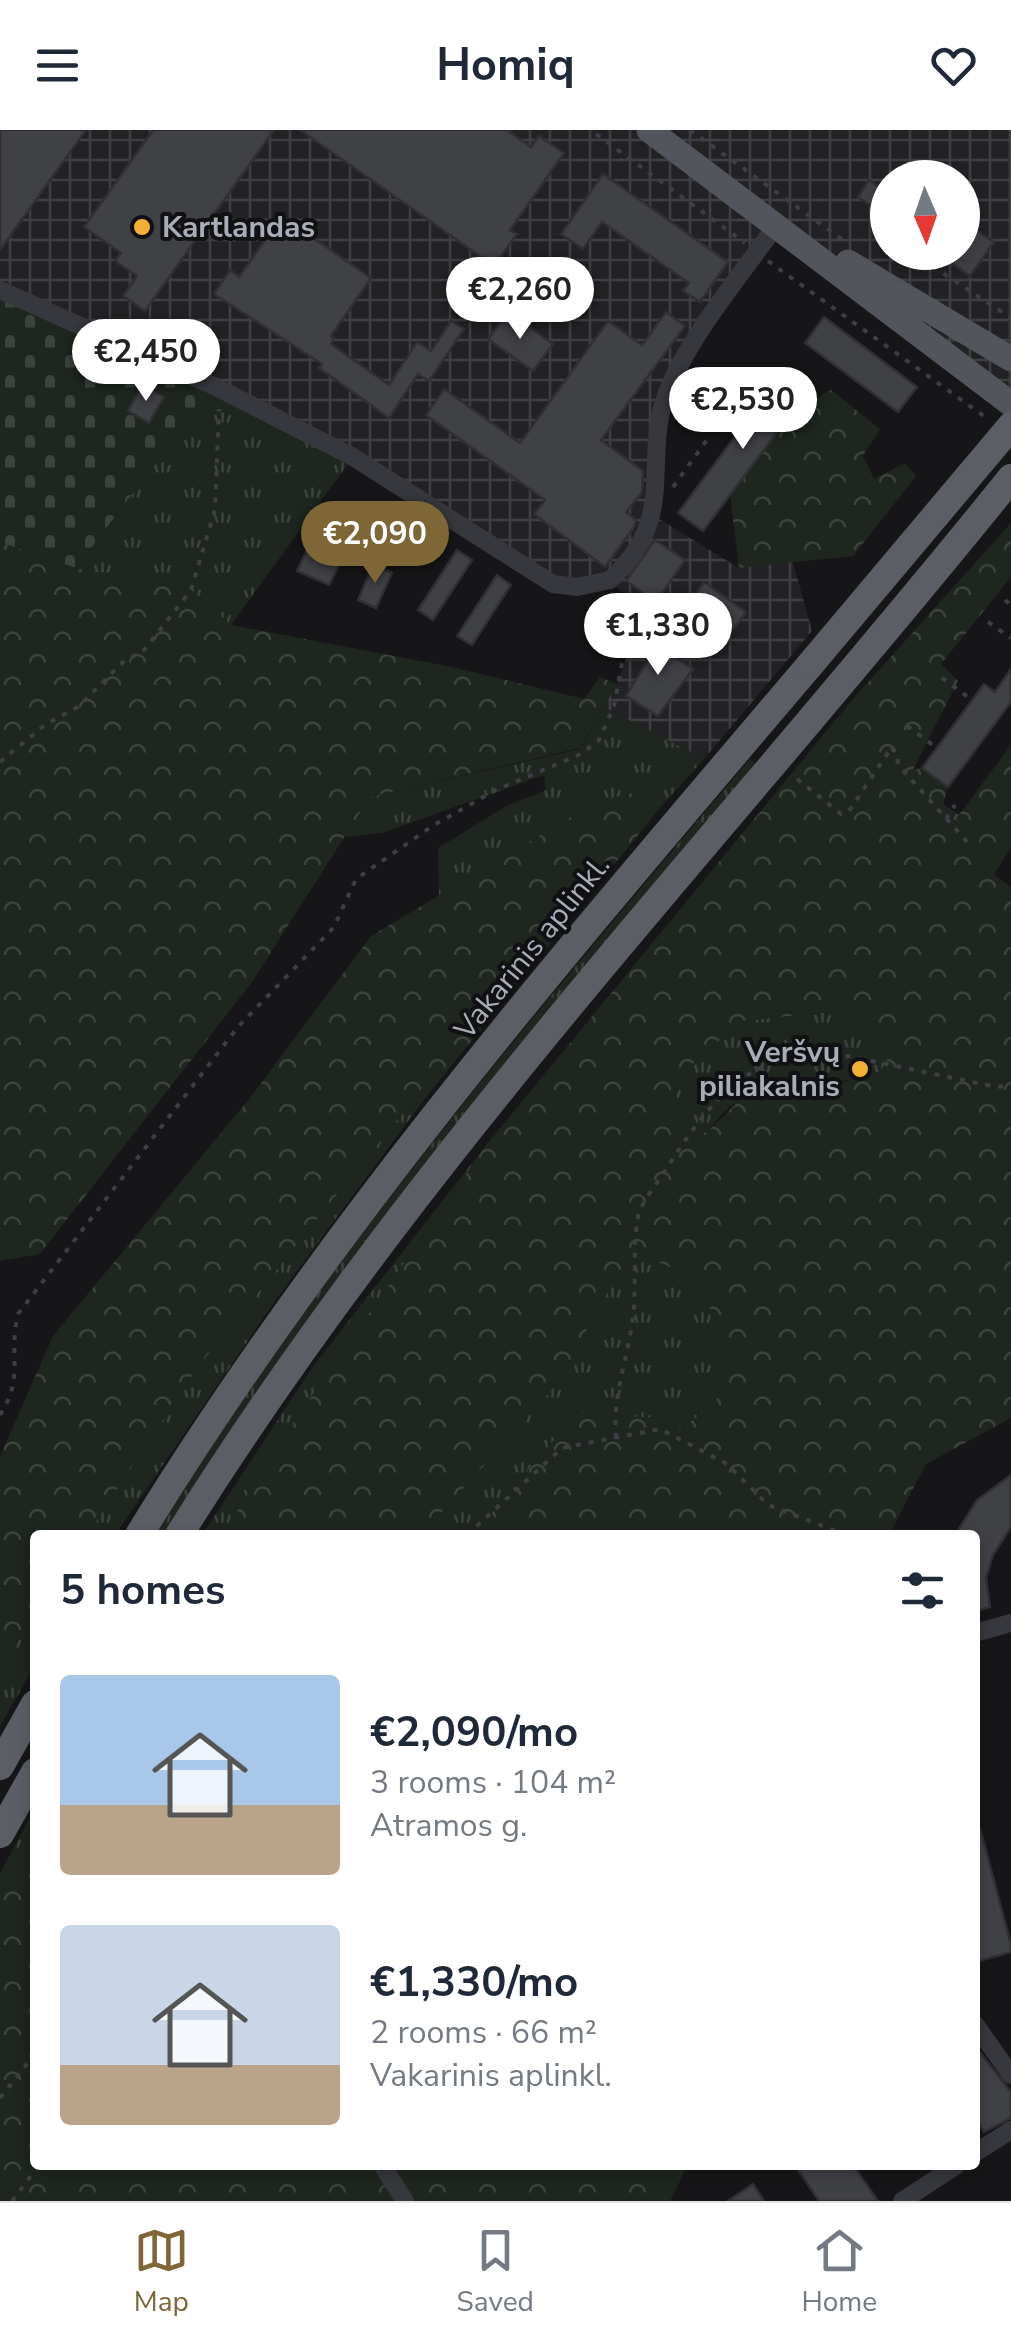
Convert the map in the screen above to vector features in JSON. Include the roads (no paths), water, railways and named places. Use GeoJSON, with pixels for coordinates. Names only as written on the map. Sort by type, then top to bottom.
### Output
{"type":"FeatureCollection","features":[{"type":"Feature","properties":{"kind":"highway","name":"Vakarinis aplinkl."},"geometry":{"type":"LineString","coordinates":[[141,1530],[271,1336],[404,1159],[601,911],[809,666],[1007,419]]}},
{"type":"Feature","properties":{"kind":"highway"},"geometry":{"type":"LineString","coordinates":[[182,1530],[307,1344],[436,1172],[1011,478]]}},
{"type":"Feature","properties":{"kind":"highway"},"geometry":{"type":"LineString","coordinates":[[0,1766],[30,1713]]}},
{"type":"Feature","properties":{"kind":"highway"},"geometry":{"type":"LineString","coordinates":[[0,1834],[30,1781]]}},
{"type":"Feature","properties":{"kind":"main road"},"geometry":{"type":"LineString","coordinates":[[649,130],[778,224],[1007,419]]}},
{"type":"Feature","properties":{"kind":"main road"},"geometry":{"type":"LineString","coordinates":[[778,224],[1011,359]]}},
{"type":"Feature","properties":{"kind":"street"},"geometry":{"type":"LineString","coordinates":[[0,290],[224,392],[353,458],[552,584],[577,586],[610,580],[632,555],[654,516],[657,435],[671,383],[778,224]]}},
{"type":"Feature","properties":{"kind":"street"},"geometry":{"type":"LineString","coordinates":[[980,1632],[1011,1624]]}},
{"type":"Feature","properties":{"kind":"street"},"geometry":{"type":"LineString","coordinates":[[980,2031],[1011,2075]]}},
{"type":"Feature","properties":{"kind":"street"},"geometry":{"type":"LineString","coordinates":[[980,2150],[1011,2130]]}},
{"type":"Feature","properties":{"kind":"street"},"geometry":{"type":"LineString","coordinates":[[385,2170],[406,2201]]}},
{"type":"Feature","properties":{"kind":"street"},"geometry":{"type":"LineString","coordinates":[[902,2201],[949,2170]]}},
{"type":"Feature","properties":{"kind":"place","name":"Kartlandas"},"geometry":{"type":"Point","coordinates":[142,227]}},
{"type":"Feature","properties":{"kind":"place","name":"Veršvų piliakalnis"},"geometry":{"type":"Point","coordinates":[860,1069]}}]}
